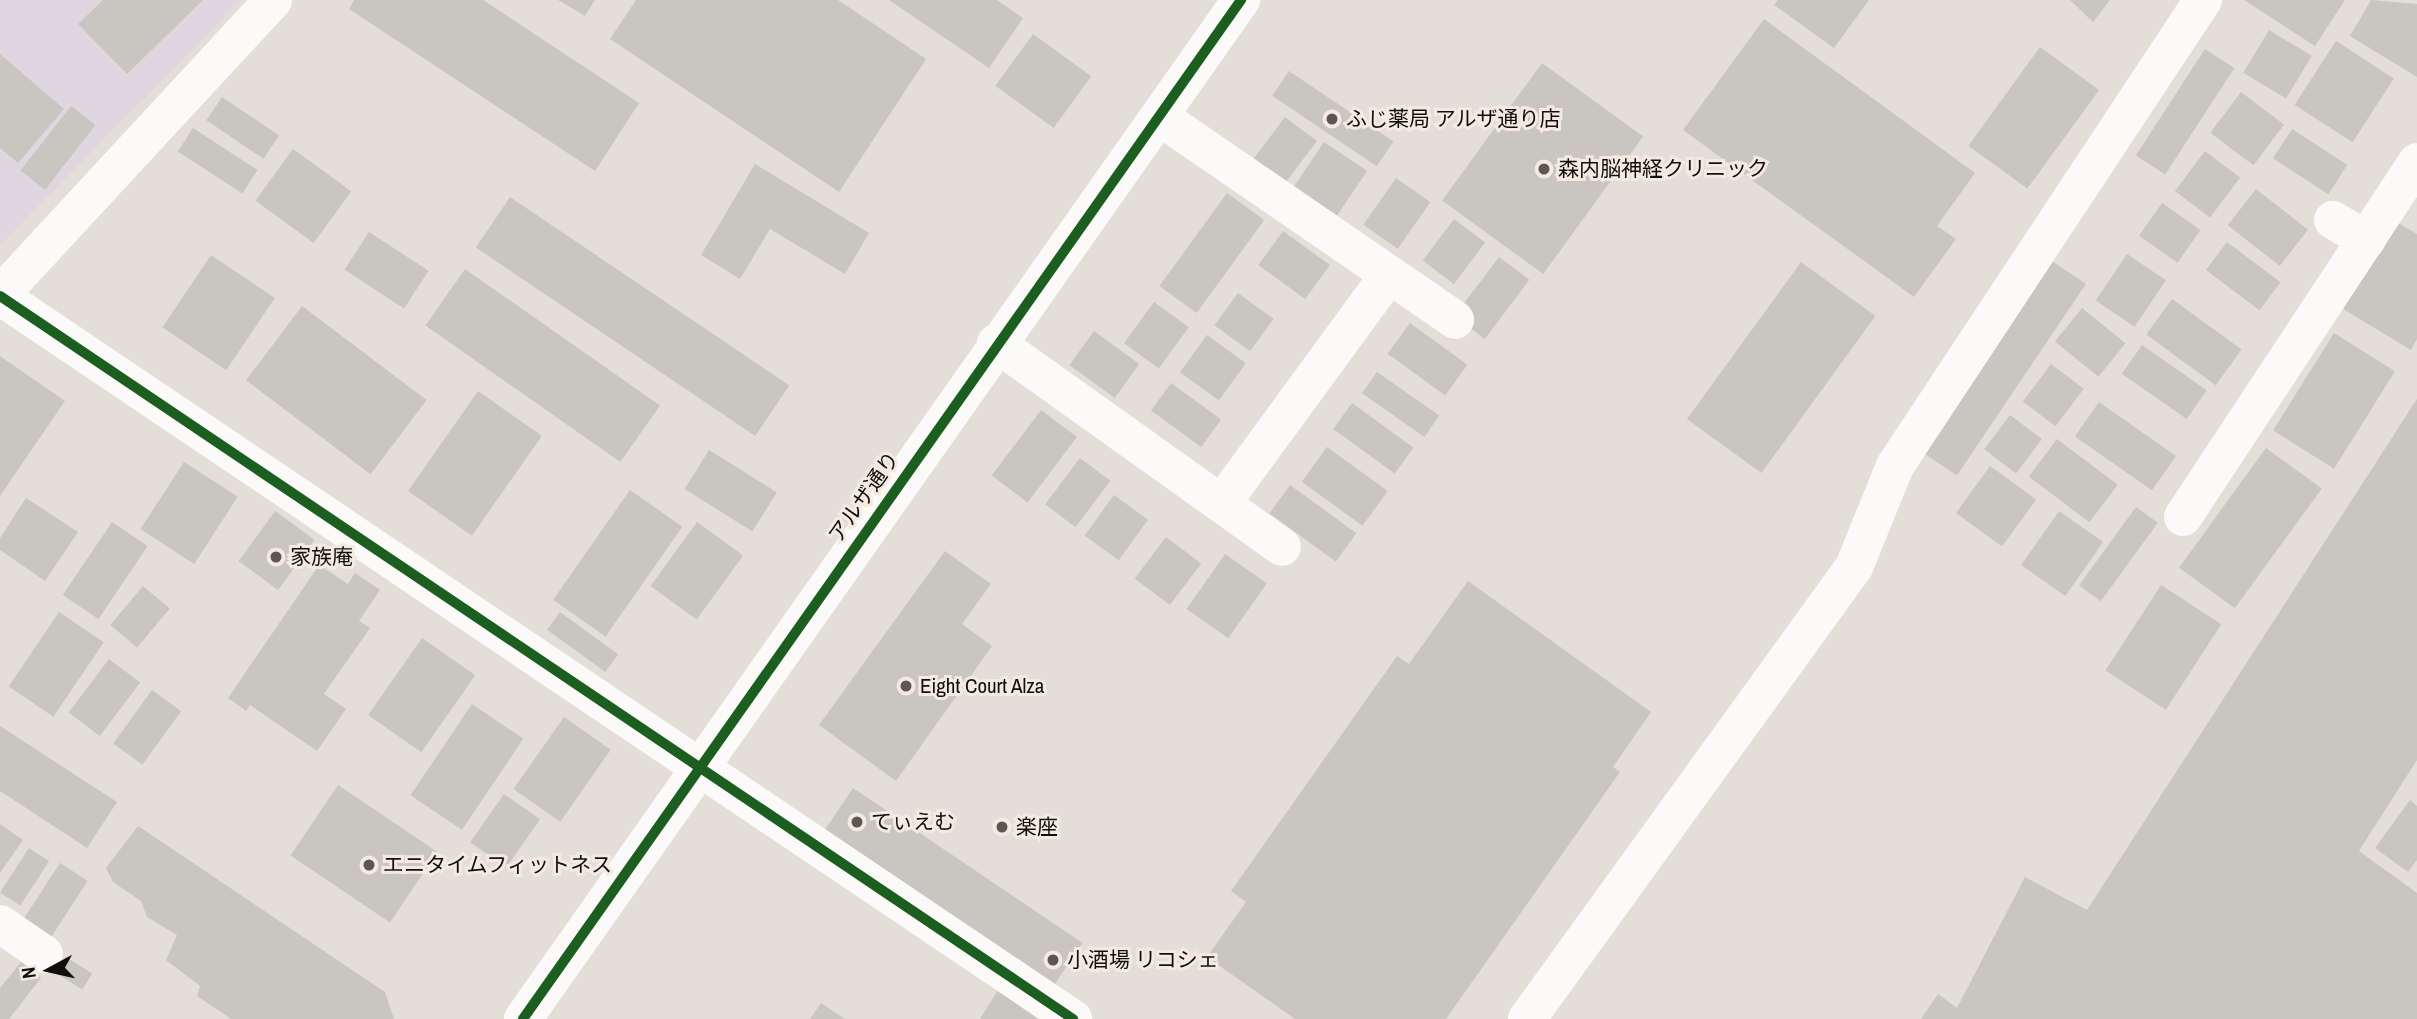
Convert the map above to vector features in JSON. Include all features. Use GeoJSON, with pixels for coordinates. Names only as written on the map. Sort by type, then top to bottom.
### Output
{"type":"FeatureCollection","features":[{"type":"Feature","properties":{"kind":"street"},"geometry":{"type":"LineString","coordinates":[[273,0],[0,295],[701,763],[1073,1019]]}},
{"type":"Feature","properties":{"kind":"street","name":"アルザ通り"},"geometry":{"type":"LineString","coordinates":[[523,1019],[996,343],[1241,0]]}},
{"type":"Feature","properties":{"kind":"street"},"geometry":{"type":"LineString","coordinates":[[1527,1019],[1854,567],[1895,466],[2203,0]]}},
{"type":"Feature","properties":{"kind":"street"},"geometry":{"type":"LineString","coordinates":[[1160,117],[1455,320]]}},
{"type":"Feature","properties":{"kind":"street"},"geometry":{"type":"LineString","coordinates":[[2183,517],[2210,447],[2366,240],[2417,162]]}},
{"type":"Feature","properties":{"kind":"street"},"geometry":{"type":"LineString","coordinates":[[2333,220],[2366,240]]}},
{"type":"Feature","properties":{"kind":"street"},"geometry":{"type":"LineString","coordinates":[[1222,503],[1388,276]]}},
{"type":"Feature","properties":{"kind":"street"},"geometry":{"type":"LineString","coordinates":[[996,343],[1282,547]]}},
{"type":"Feature","properties":{"kind":"street"},"geometry":{"type":"LineString","coordinates":[[0,924],[44,954]]}},
{"type":"Feature","properties":{"kind":"shaded area"},"geometry":{"type":"Polygon","coordinates":[[[0,0],[241,0],[0,245],[0,0]]]}},
{"type":"Feature","properties":{"kind":"building"},"geometry":{"type":"Polygon","coordinates":[[[103,0],[203,0],[127,74],[78,24],[103,0]]]}},
{"type":"Feature","properties":{"kind":"building"},"geometry":{"type":"Polygon","coordinates":[[[354,0],[483,0],[639,103],[595,171],[349,9],[354,0]]]}},
{"type":"Feature","properties":{"kind":"building"},"geometry":{"type":"Polygon","coordinates":[[[558,0],[595,0],[585,16],[558,0]]]}},
{"type":"Feature","properties":{"kind":"building"},"geometry":{"type":"Polygon","coordinates":[[[636,0],[838,0],[926,59],[839,192],[610,39],[636,0]]]}},
{"type":"Feature","properties":{"kind":"building"},"geometry":{"type":"Polygon","coordinates":[[[889,0],[997,0],[1023,18],[989,68],[889,0]]]}},
{"type":"Feature","properties":{"kind":"building"},"geometry":{"type":"Polygon","coordinates":[[[1778,0],[1869,0],[1834,48],[1774,5],[1778,0]]]}},
{"type":"Feature","properties":{"kind":"building"},"geometry":{"type":"Polygon","coordinates":[[[2070,0],[2110,0],[2093,22],[2070,0]]]}},
{"type":"Feature","properties":{"kind":"building"},"geometry":{"type":"Polygon","coordinates":[[[2244,0],[2345,0],[2315,46],[2244,0]]]}},
{"type":"Feature","properties":{"kind":"building"},"geometry":{"type":"Polygon","coordinates":[[[2371,0],[2417,4],[2417,77],[2350,36],[2371,0]]]}},
{"type":"Feature","properties":{"kind":"building"},"geometry":{"type":"Polygon","coordinates":[[[1764,19],[1975,173],[1937,226],[1956,239],[1914,297],[1683,130],[1764,19]]]}},
{"type":"Feature","properties":{"kind":"building"},"geometry":{"type":"Polygon","coordinates":[[[2269,30],[2312,56],[2286,99],[2243,73],[2269,30]]]}},
{"type":"Feature","properties":{"kind":"building"},"geometry":{"type":"Polygon","coordinates":[[[1033,34],[1091,76],[1054,128],[995,86],[1033,34]]]}},
{"type":"Feature","properties":{"kind":"building"},"geometry":{"type":"Polygon","coordinates":[[[2336,41],[2394,79],[2352,142],[2295,105],[2336,41]]]}},
{"type":"Feature","properties":{"kind":"building"},"geometry":{"type":"Polygon","coordinates":[[[2040,47],[2099,90],[2027,189],[1968,146],[2040,47]]]}},
{"type":"Feature","properties":{"kind":"building"},"geometry":{"type":"Polygon","coordinates":[[[2205,49],[2234,68],[2165,175],[2136,156],[2205,49]]]}},
{"type":"Feature","properties":{"kind":"building"},"geometry":{"type":"Polygon","coordinates":[[[0,54],[64,109],[18,163],[0,148],[0,54]]]}},
{"type":"Feature","properties":{"kind":"building","name":"森内脳神経クリニック"},"geometry":{"type":"Polygon","coordinates":[[[1542,63],[1643,136],[1543,274],[1442,201],[1542,63]]]}},
{"type":"Feature","properties":{"kind":"building","name":"ふじ薬局 アルザ通り店"},"geometry":{"type":"Polygon","coordinates":[[[1289,71],[1393,141],[1377,166],[1272,96],[1289,71]]]}},
{"type":"Feature","properties":{"kind":"building"},"geometry":{"type":"Polygon","coordinates":[[[2241,92],[2284,124],[2253,165],[2210,133],[2241,92]]]}},
{"type":"Feature","properties":{"kind":"building"},"geometry":{"type":"Polygon","coordinates":[[[222,97],[279,136],[264,159],[206,120],[222,97]]]}},
{"type":"Feature","properties":{"kind":"building"},"geometry":{"type":"Polygon","coordinates":[[[71,106],[95,125],[45,190],[21,171],[71,106]]]}},
{"type":"Feature","properties":{"kind":"building"},"geometry":{"type":"Polygon","coordinates":[[[1285,117],[1317,141],[1283,187],[1251,163],[1285,117]]]}},
{"type":"Feature","properties":{"kind":"building"},"geometry":{"type":"Polygon","coordinates":[[[193,128],[258,170],[242,193],[178,151],[193,128]]]}},
{"type":"Feature","properties":{"kind":"building"},"geometry":{"type":"Polygon","coordinates":[[[2292,129],[2347,165],[2328,194],[2273,158],[2292,129]]]}},
{"type":"Feature","properties":{"kind":"building"},"geometry":{"type":"Polygon","coordinates":[[[1324,142],[1367,171],[1329,228],[1285,199],[1324,142]]]}},
{"type":"Feature","properties":{"kind":"building"},"geometry":{"type":"Polygon","coordinates":[[[293,149],[351,191],[314,243],[255,201],[293,149]]]}},
{"type":"Feature","properties":{"kind":"building"},"geometry":{"type":"Polygon","coordinates":[[[2205,151],[2240,177],[2210,217],[2175,191],[2205,151]]]}},
{"type":"Feature","properties":{"kind":"building"},"geometry":{"type":"Polygon","coordinates":[[[755,164],[869,233],[845,274],[770,229],[740,279],[701,255],[755,164]]]}},
{"type":"Feature","properties":{"kind":"building"},"geometry":{"type":"Polygon","coordinates":[[[1396,178],[1430,202],[1398,249],[1363,225],[1396,178]]]}},
{"type":"Feature","properties":{"kind":"building"},"geometry":{"type":"Polygon","coordinates":[[[2256,189],[2308,230],[2280,266],[2228,225],[2256,189]]]}},
{"type":"Feature","properties":{"kind":"building"},"geometry":{"type":"Polygon","coordinates":[[[1227,193],[1264,220],[1197,313],[1159,286],[1227,193]]]}},
{"type":"Feature","properties":{"kind":"building"},"geometry":{"type":"Polygon","coordinates":[[[510,197],[789,385],[755,436],[476,248],[510,197]]]}},
{"type":"Feature","properties":{"kind":"building"},"geometry":{"type":"Polygon","coordinates":[[[2162,203],[2201,230],[2178,263],[2139,236],[2162,203]]]}},
{"type":"Feature","properties":{"kind":"building"},"geometry":{"type":"Polygon","coordinates":[[[1454,219],[1485,242],[1454,284],[1423,261],[1454,219]]]}},
{"type":"Feature","properties":{"kind":"building"},"geometry":{"type":"Polygon","coordinates":[[[2395,221],[2417,234],[2417,339],[2411,350],[2343,309],[2395,221]]]}},
{"type":"Feature","properties":{"kind":"building"},"geometry":{"type":"Polygon","coordinates":[[[1283,231],[1330,265],[1305,299],[1258,265],[1283,231]]]}},
{"type":"Feature","properties":{"kind":"building"},"geometry":{"type":"Polygon","coordinates":[[[369,232],[429,271],[404,308],[344,270],[369,232]]]}},
{"type":"Feature","properties":{"kind":"building"},"geometry":{"type":"Polygon","coordinates":[[[2227,242],[2281,282],[2259,310],[2206,270],[2227,242]]]}},
{"type":"Feature","properties":{"kind":"building"},"geometry":{"type":"Polygon","coordinates":[[[2127,254],[2166,280],[2135,327],[2096,300],[2127,254]]]}},
{"type":"Feature","properties":{"kind":"building"},"geometry":{"type":"Polygon","coordinates":[[[211,255],[275,298],[226,370],[162,327],[211,255]]]}},
{"type":"Feature","properties":{"kind":"building"},"geometry":{"type":"Polygon","coordinates":[[[1499,257],[1529,280],[1485,339],[1454,316],[1499,257]]]}},
{"type":"Feature","properties":{"kind":"building"},"geometry":{"type":"Polygon","coordinates":[[[2052,261],[2086,284],[1957,475],[1923,453],[2052,261]]]}},
{"type":"Feature","properties":{"kind":"building"},"geometry":{"type":"Polygon","coordinates":[[[1801,262],[1875,316],[1761,473],[1687,419],[1801,262]]]}},
{"type":"Feature","properties":{"kind":"building"},"geometry":{"type":"Polygon","coordinates":[[[465,269],[660,406],[620,462],[425,326],[465,269]]]}},
{"type":"Feature","properties":{"kind":"building"},"geometry":{"type":"Polygon","coordinates":[[[1238,293],[1274,319],[1250,351],[1214,325],[1238,293]]]}},
{"type":"Feature","properties":{"kind":"building"},"geometry":{"type":"Polygon","coordinates":[[[2172,299],[2242,350],[2216,385],[2146,335],[2172,299]]]}},
{"type":"Feature","properties":{"kind":"building"},"geometry":{"type":"Polygon","coordinates":[[[1154,302],[1189,327],[1159,369],[1124,343],[1154,302]]]}},
{"type":"Feature","properties":{"kind":"building"},"geometry":{"type":"Polygon","coordinates":[[[302,306],[427,400],[371,474],[246,380],[302,306]]]}},
{"type":"Feature","properties":{"kind":"building"},"geometry":{"type":"Polygon","coordinates":[[[2082,308],[2126,343],[2098,377],[2055,341],[2082,308]]]}},
{"type":"Feature","properties":{"kind":"building"},"geometry":{"type":"Polygon","coordinates":[[[1410,323],[1467,365],[1445,395],[1388,354],[1410,323]]]}},
{"type":"Feature","properties":{"kind":"building"},"geometry":{"type":"Polygon","coordinates":[[[1094,331],[1139,364],[1115,398],[1069,365],[1094,331]]]}},
{"type":"Feature","properties":{"kind":"building"},"geometry":{"type":"Polygon","coordinates":[[[2334,333],[2395,371],[2334,469],[2273,431],[2334,333]]]}},
{"type":"Feature","properties":{"kind":"building"},"geometry":{"type":"Polygon","coordinates":[[[1207,335],[1246,363],[1219,400],[1180,372],[1207,335]]]}},
{"type":"Feature","properties":{"kind":"building"},"geometry":{"type":"Polygon","coordinates":[[[2142,345],[2207,390],[2187,419],[2122,374],[2142,345]]]}},
{"type":"Feature","properties":{"kind":"building"},"geometry":{"type":"Polygon","coordinates":[[[0,356],[65,401],[0,496],[0,356]]]}},
{"type":"Feature","properties":{"kind":"building"},"geometry":{"type":"Polygon","coordinates":[[[2051,364],[2084,389],[2055,426],[2023,402],[2051,364]]]}},
{"type":"Feature","properties":{"kind":"building"},"geometry":{"type":"Polygon","coordinates":[[[1377,372],[1439,416],[1424,437],[1362,393],[1377,372]]]}},
{"type":"Feature","properties":{"kind":"building"},"geometry":{"type":"Polygon","coordinates":[[[1171,383],[1221,419],[1201,447],[1151,411],[1171,383]]]}},
{"type":"Feature","properties":{"kind":"building"},"geometry":{"type":"Polygon","coordinates":[[[478,391],[542,436],[472,536],[408,491],[478,391]]]}},
{"type":"Feature","properties":{"kind":"building"},"geometry":{"type":"Polygon","coordinates":[[[2417,399],[2417,760],[2359,851],[2417,893],[2417,1019],[1921,1019],[1938,994],[1957,1008],[2025,877],[2087,910],[2417,399]]]}},
{"type":"Feature","properties":{"kind":"building"},"geometry":{"type":"Polygon","coordinates":[[[2099,402],[2176,456],[2152,490],[2075,436],[2099,402]]]}},
{"type":"Feature","properties":{"kind":"building"},"geometry":{"type":"Polygon","coordinates":[[[1352,403],[1413,448],[1395,474],[1333,429],[1352,403]]]}},
{"type":"Feature","properties":{"kind":"building"},"geometry":{"type":"Polygon","coordinates":[[[1041,410],[1077,437],[1028,503],[992,475],[1041,410]]]}},
{"type":"Feature","properties":{"kind":"building"},"geometry":{"type":"Polygon","coordinates":[[[2010,415],[2042,439],[2016,473],[1984,449],[2010,415]]]}},
{"type":"Feature","properties":{"kind":"building"},"geometry":{"type":"Polygon","coordinates":[[[2057,439],[2118,485],[2089,522],[2029,477],[2057,439]]]}},
{"type":"Feature","properties":{"kind":"building"},"geometry":{"type":"Polygon","coordinates":[[[1327,447],[1388,491],[1362,526],[1302,482],[1327,447]]]}},
{"type":"Feature","properties":{"kind":"building"},"geometry":{"type":"Polygon","coordinates":[[[2266,448],[2322,489],[2235,608],[2179,568],[2266,448]]]}},
{"type":"Feature","properties":{"kind":"building"},"geometry":{"type":"Polygon","coordinates":[[[709,450],[777,492],[752,531],[685,489],[709,450]]]}},
{"type":"Feature","properties":{"kind":"building"},"geometry":{"type":"Polygon","coordinates":[[[1080,458],[1110,481],[1075,527],[1045,504],[1080,458]]]}},
{"type":"Feature","properties":{"kind":"building"},"geometry":{"type":"Polygon","coordinates":[[[184,462],[238,497],[194,564],[140,529],[184,462]]]}},
{"type":"Feature","properties":{"kind":"building"},"geometry":{"type":"Polygon","coordinates":[[[1990,466],[2036,500],[2002,546],[1956,513],[1990,466]]]}},
{"type":"Feature","properties":{"kind":"building"},"geometry":{"type":"Polygon","coordinates":[[[1290,485],[1356,533],[1336,562],[1269,513],[1290,485]]]}},
{"type":"Feature","properties":{"kind":"building"},"geometry":{"type":"Polygon","coordinates":[[[630,490],[682,527],[606,636],[553,600],[630,490]]]}},
{"type":"Feature","properties":{"kind":"building"},"geometry":{"type":"Polygon","coordinates":[[[1114,495],[1148,520],[1119,560],[1085,535],[1114,495]]]}},
{"type":"Feature","properties":{"kind":"building"},"geometry":{"type":"Polygon","coordinates":[[[26,498],[78,532],[45,581],[0,550],[0,538],[26,498]]]}},
{"type":"Feature","properties":{"kind":"building"},"geometry":{"type":"Polygon","coordinates":[[[2136,507],[2158,523],[2101,601],[2079,585],[2136,507]]]}},
{"type":"Feature","properties":{"kind":"building"},"geometry":{"type":"Polygon","coordinates":[[[275,511],[315,540],[278,590],[239,561],[275,511]]]}},
{"type":"Feature","properties":{"kind":"building"},"geometry":{"type":"Polygon","coordinates":[[[2059,511],[2103,542],[2065,596],[2021,565],[2059,511]]]}},
{"type":"Feature","properties":{"kind":"building"},"geometry":{"type":"Polygon","coordinates":[[[112,522],[148,546],[98,619],[63,595],[112,522]]]}},
{"type":"Feature","properties":{"kind":"building"},"geometry":{"type":"Polygon","coordinates":[[[697,522],[743,556],[697,619],[651,586],[697,522]]]}},
{"type":"Feature","properties":{"kind":"building"},"geometry":{"type":"Polygon","coordinates":[[[1166,537],[1201,563],[1170,605],[1135,579],[1166,537]]]}},
{"type":"Feature","properties":{"kind":"building","name":"Eight Court Alza"},"geometry":{"type":"Polygon","coordinates":[[[945,551],[991,584],[962,624],[992,646],[896,781],[819,725],[945,551]]]}},
{"type":"Feature","properties":{"kind":"building"},"geometry":{"type":"Polygon","coordinates":[[[1225,554],[1267,583],[1228,638],[1187,609],[1225,554]]]}},
{"type":"Feature","properties":{"kind":"building"},"geometry":{"type":"Polygon","coordinates":[[[319,565],[348,584],[355,573],[380,590],[359,621],[370,628],[324,694],[346,709],[317,751],[250,705],[246,711],[228,698],[319,565]]]}},
{"type":"Feature","properties":{"kind":"building"},"geometry":{"type":"Polygon","coordinates":[[[1468,581],[1651,712],[1613,767],[1620,772],[1446,1019],[1295,1019],[1207,957],[1246,902],[1231,891],[1397,656],[1409,664],[1468,581]]]}},
{"type":"Feature","properties":{"kind":"building"},"geometry":{"type":"Polygon","coordinates":[[[2161,585],[2221,624],[2166,710],[2105,671],[2161,585]]]}},
{"type":"Feature","properties":{"kind":"building"},"geometry":{"type":"Polygon","coordinates":[[[143,586],[170,608],[137,648],[110,625],[143,586]]]}},
{"type":"Feature","properties":{"kind":"building"},"geometry":{"type":"Polygon","coordinates":[[[59,612],[104,642],[53,717],[9,687],[59,612]]]}},
{"type":"Feature","properties":{"kind":"building"},"geometry":{"type":"Polygon","coordinates":[[[560,612],[618,654],[605,672],[547,630],[560,612]]]}},
{"type":"Feature","properties":{"kind":"building"},"geometry":{"type":"Polygon","coordinates":[[[422,638],[475,675],[421,752],[368,715],[422,638]]]}},
{"type":"Feature","properties":{"kind":"building"},"geometry":{"type":"Polygon","coordinates":[[[109,659],[140,682],[100,736],[69,713],[109,659]]]}},
{"type":"Feature","properties":{"kind":"building"},"geometry":{"type":"Polygon","coordinates":[[[152,690],[181,711],[142,765],[113,743],[152,690]]]}},
{"type":"Feature","properties":{"kind":"building"},"geometry":{"type":"Polygon","coordinates":[[[472,704],[523,739],[462,830],[410,795],[472,704]]]}},
{"type":"Feature","properties":{"kind":"building"},"geometry":{"type":"Polygon","coordinates":[[[564,717],[611,750],[560,822],[514,789],[564,717]]]}},
{"type":"Feature","properties":{"kind":"building"},"geometry":{"type":"Polygon","coordinates":[[[0,726],[117,802],[87,848],[0,791],[0,726]]]}},
{"type":"Feature","properties":{"kind":"building"},"geometry":{"type":"Polygon","coordinates":[[[338,785],[437,852],[390,923],[290,855],[338,785]]]}},
{"type":"Feature","properties":{"kind":"building"},"geometry":{"type":"Polygon","coordinates":[[[853,788],[1083,943],[1055,984],[825,829],[853,788]]]}},
{"type":"Feature","properties":{"kind":"building"},"geometry":{"type":"Polygon","coordinates":[[[504,794],[540,819],[506,868],[470,842],[504,794]]]}},
{"type":"Feature","properties":{"kind":"building"},"geometry":{"type":"Polygon","coordinates":[[[2410,800],[2417,806],[2417,860],[2408,872],[2375,848],[2410,800]]]}},
{"type":"Feature","properties":{"kind":"building"},"geometry":{"type":"Polygon","coordinates":[[[0,824],[23,840],[0,873],[0,824]]]}},
{"type":"Feature","properties":{"kind":"building"},"geometry":{"type":"Polygon","coordinates":[[[138,826],[385,992],[394,1019],[231,1019],[197,996],[200,986],[166,960],[177,935],[147,917],[141,901],[113,882],[106,868],[138,826]]]}},
{"type":"Feature","properties":{"kind":"building"},"geometry":{"type":"Polygon","coordinates":[[[29,848],[49,861],[20,906],[0,892],[29,848]]]}},
{"type":"Feature","properties":{"kind":"building"},"geometry":{"type":"Polygon","coordinates":[[[60,863],[88,881],[52,936],[24,918],[60,863]]]}},
{"type":"Feature","properties":{"kind":"building"},"geometry":{"type":"Polygon","coordinates":[[[66,957],[92,973],[82,990],[56,973],[66,957]]]}},
{"type":"Feature","properties":{"kind":"building"},"geometry":{"type":"Polygon","coordinates":[[[21,962],[41,978],[9,1019],[0,1019],[0,988],[21,962]]]}},
{"type":"Feature","properties":{"kind":"building"},"geometry":{"type":"Polygon","coordinates":[[[998,990],[1038,1019],[980,1019],[998,990]]]}},
{"type":"Feature","properties":{"kind":"building"},"geometry":{"type":"Polygon","coordinates":[[[821,1003],[845,1019],[810,1019],[821,1003]]]}},
{"type":"Feature","properties":{"kind":"cycle path"},"geometry":{"type":"LineString","coordinates":[[523,1019],[1241,0]]}},
{"type":"Feature","properties":{"kind":"cycle path"},"geometry":{"type":"LineString","coordinates":[[0,296],[1073,1019]]}},
{"type":"Feature","properties":{"kind":"place","name":"ふじ薬局 アルザ通り店"},"geometry":{"type":"Point","coordinates":[1332,119]}},
{"type":"Feature","properties":{"kind":"place","name":"森内脳神経クリニック"},"geometry":{"type":"Point","coordinates":[1544,169]}},
{"type":"Feature","properties":{"kind":"place","name":"家族庵"},"geometry":{"type":"Point","coordinates":[276,557]}},
{"type":"Feature","properties":{"kind":"place","name":"Eight Court Alza"},"geometry":{"type":"Point","coordinates":[906,686]}},
{"type":"Feature","properties":{"kind":"place","name":"てぃえむ"},"geometry":{"type":"Point","coordinates":[857,822]}},
{"type":"Feature","properties":{"kind":"place","name":"楽座"},"geometry":{"type":"Point","coordinates":[1002,827]}},
{"type":"Feature","properties":{"kind":"place","name":"エニタイムフィットネス"},"geometry":{"type":"Point","coordinates":[369,865]}},
{"type":"Feature","properties":{"kind":"place","name":"小酒場 リコシェ"},"geometry":{"type":"Point","coordinates":[1053,960]}}]}
